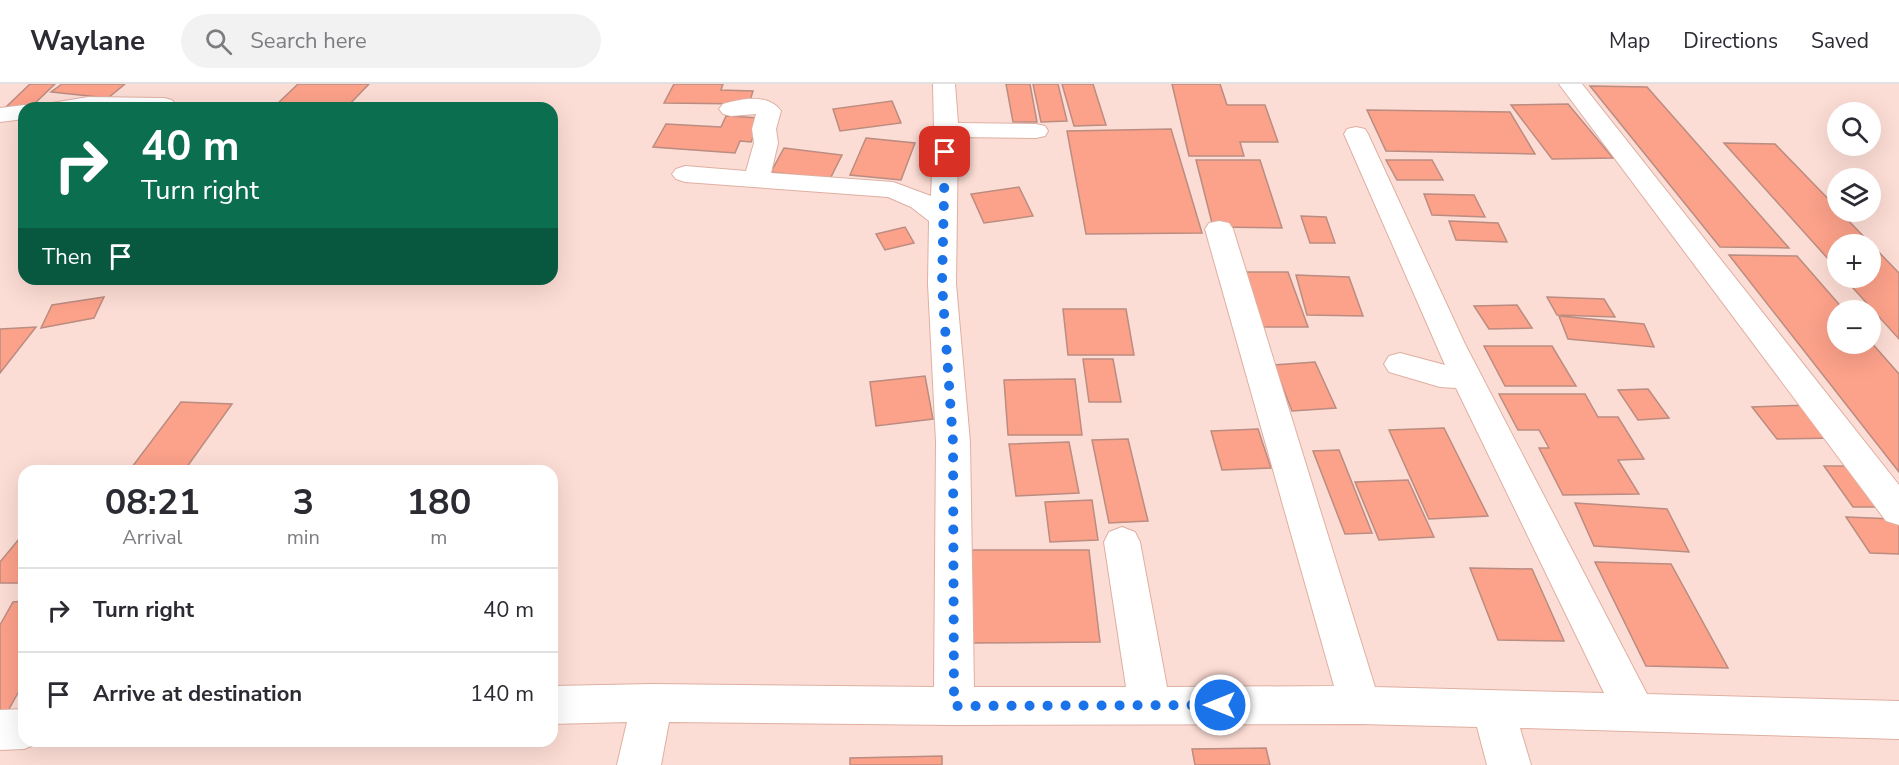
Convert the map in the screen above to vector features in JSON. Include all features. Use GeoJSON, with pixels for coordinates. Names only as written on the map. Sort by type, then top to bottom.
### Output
{"type":"FeatureCollection","features":[{"type":"Feature","properties":{"kind":"street"},"geometry":{"type":"LineString","coordinates":[[944,84],[946,130],[942,284],[953,442],[954,706]]}},
{"type":"Feature","properties":{"kind":"street"},"geometry":{"type":"LineString","coordinates":[[1570,84],[1899,511]]}},
{"type":"Feature","properties":{"kind":"street"},"geometry":{"type":"LineString","coordinates":[[731,109],[762,106],[769,111],[764,129],[766,144],[756,180]]}},
{"type":"Feature","properties":{"kind":"street"},"geometry":{"type":"LineString","coordinates":[[0,116],[18,113]]}},
{"type":"Feature","properties":{"kind":"street"},"geometry":{"type":"LineString","coordinates":[[946,130],[1036,131]]}},
{"type":"Feature","properties":{"kind":"street"},"geometry":{"type":"LineString","coordinates":[[1356,134],[1467,377],[1635,713]]}},
{"type":"Feature","properties":{"kind":"street"},"geometry":{"type":"LineString","coordinates":[[686,174],[893,190],[920,201],[944,218]]}},
{"type":"Feature","properties":{"kind":"street"},"geometry":{"type":"LineString","coordinates":[[1219,230],[1360,705]]}},
{"type":"Feature","properties":{"kind":"street"},"geometry":{"type":"LineString","coordinates":[[1401,364],[1440,376],[1467,377]]}},
{"type":"Feature","properties":{"kind":"street"},"geometry":{"type":"LineString","coordinates":[[1122,542],[1150,705]]}},
{"type":"Feature","properties":{"kind":"street"},"geometry":{"type":"LineString","coordinates":[[639,765],[652,703]]}},
{"type":"Feature","properties":{"kind":"street"},"geometry":{"type":"LineString","coordinates":[[558,705],[652,703],[954,706],[1360,705],[1899,720]]}},
{"type":"Feature","properties":{"kind":"street"},"geometry":{"type":"LineString","coordinates":[[1493,709],[1509,765]]}},
{"type":"Feature","properties":{"kind":"street"},"geometry":{"type":"LineString","coordinates":[[0,730],[18,729]]}},
{"type":"Feature","properties":{"kind":"building"},"geometry":{"type":"Polygon","coordinates":[[[30,84],[55,84],[36,102],[18,102],[18,108],[5,108],[30,84]]]}},
{"type":"Feature","properties":{"kind":"building"},"geometry":{"type":"Polygon","coordinates":[[[62,84],[125,84],[108,98],[51,92],[62,84]]]}},
{"type":"Feature","properties":{"kind":"building"},"geometry":{"type":"Polygon","coordinates":[[[298,84],[369,84],[352,102],[279,102],[298,84]]]}},
{"type":"Feature","properties":{"kind":"building"},"geometry":{"type":"Polygon","coordinates":[[[674,84],[723,84],[721,90],[753,91],[749,104],[664,103],[674,84]]]}},
{"type":"Feature","properties":{"kind":"building"},"geometry":{"type":"Polygon","coordinates":[[[1006,84],[1030,84],[1037,122],[1013,122],[1006,84]]]}},
{"type":"Feature","properties":{"kind":"building"},"geometry":{"type":"Polygon","coordinates":[[[1033,84],[1058,84],[1067,121],[1041,122],[1033,84]]]}},
{"type":"Feature","properties":{"kind":"building"},"geometry":{"type":"Polygon","coordinates":[[[1062,84],[1093,84],[1106,125],[1074,126],[1062,84]]]}},
{"type":"Feature","properties":{"kind":"building"},"geometry":{"type":"Polygon","coordinates":[[[1172,84],[1220,84],[1227,105],[1265,105],[1278,142],[1240,142],[1244,156],[1189,156],[1172,84]]]}},
{"type":"Feature","properties":{"kind":"building"},"geometry":{"type":"Polygon","coordinates":[[[1590,86],[1647,87],[1789,248],[1720,247],[1590,86]]]}},
{"type":"Feature","properties":{"kind":"building"},"geometry":{"type":"Polygon","coordinates":[[[892,101],[901,123],[840,131],[833,109],[892,101]]]}},
{"type":"Feature","properties":{"kind":"building"},"geometry":{"type":"Polygon","coordinates":[[[1568,104],[1613,158],[1552,159],[1511,105],[1568,104]]]}},
{"type":"Feature","properties":{"kind":"building"},"geometry":{"type":"Polygon","coordinates":[[[1367,110],[1510,112],[1535,154],[1386,151],[1367,110]]]}},
{"type":"Feature","properties":{"kind":"building"},"geometry":{"type":"Polygon","coordinates":[[[726,116],[761,118],[751,142],[740,141],[735,153],[653,147],[666,124],[721,127],[726,116]]]}},
{"type":"Feature","properties":{"kind":"building"},"geometry":{"type":"Polygon","coordinates":[[[1171,129],[1202,233],[1086,234],[1067,131],[1171,129]]]}},
{"type":"Feature","properties":{"kind":"building"},"geometry":{"type":"Polygon","coordinates":[[[866,138],[915,143],[901,180],[850,175],[866,138]]]}},
{"type":"Feature","properties":{"kind":"building"},"geometry":{"type":"Polygon","coordinates":[[[1724,143],[1775,144],[1827,198],[1827,222],[1850,222],[1861,234],[1827,234],[1827,258],[1724,143]]]}},
{"type":"Feature","properties":{"kind":"building"},"geometry":{"type":"Polygon","coordinates":[[[784,148],[842,155],[830,179],[771,172],[784,148]]]}},
{"type":"Feature","properties":{"kind":"building"},"geometry":{"type":"Polygon","coordinates":[[[1196,160],[1260,160],[1282,228],[1213,227],[1196,160]]]}},
{"type":"Feature","properties":{"kind":"building"},"geometry":{"type":"Polygon","coordinates":[[[1386,160],[1432,160],[1443,180],[1397,180],[1386,160]]]}},
{"type":"Feature","properties":{"kind":"building"},"geometry":{"type":"Polygon","coordinates":[[[1019,187],[1033,216],[984,223],[971,194],[1019,187]]]}},
{"type":"Feature","properties":{"kind":"building"},"geometry":{"type":"Polygon","coordinates":[[[1424,194],[1474,195],[1485,217],[1432,215],[1424,194]]]}},
{"type":"Feature","properties":{"kind":"building"},"geometry":{"type":"Polygon","coordinates":[[[1301,216],[1326,217],[1335,243],[1310,243],[1301,216]]]}},
{"type":"Feature","properties":{"kind":"building"},"geometry":{"type":"Polygon","coordinates":[[[1449,221],[1498,223],[1507,242],[1456,240],[1449,221]]]}},
{"type":"Feature","properties":{"kind":"building"},"geometry":{"type":"Polygon","coordinates":[[[905,227],[914,243],[885,250],[876,234],[905,227]]]}},
{"type":"Feature","properties":{"kind":"building"},"geometry":{"type":"Polygon","coordinates":[[[1881,254],[1899,273],[1899,339],[1881,319],[1881,300],[1864,300],[1853,288],[1881,288],[1881,254]]]}},
{"type":"Feature","properties":{"kind":"building"},"geometry":{"type":"Polygon","coordinates":[[[1729,255],[1797,256],[1835,300],[1827,300],[1827,354],[1881,354],[1899,374],[1899,472],[1729,255]]]}},
{"type":"Feature","properties":{"kind":"building"},"geometry":{"type":"Polygon","coordinates":[[[1236,272],[1288,272],[1308,327],[1253,327],[1236,272]]]}},
{"type":"Feature","properties":{"kind":"building"},"geometry":{"type":"Polygon","coordinates":[[[1296,275],[1349,277],[1363,316],[1307,315],[1296,275]]]}},
{"type":"Feature","properties":{"kind":"building"},"geometry":{"type":"Polygon","coordinates":[[[104,297],[94,318],[41,328],[52,305],[104,297]]]}},
{"type":"Feature","properties":{"kind":"building"},"geometry":{"type":"Polygon","coordinates":[[[1547,297],[1604,299],[1615,317],[1557,315],[1547,297]]]}},
{"type":"Feature","properties":{"kind":"building"},"geometry":{"type":"Polygon","coordinates":[[[1517,305],[1532,328],[1489,329],[1474,306],[1517,305]]]}},
{"type":"Feature","properties":{"kind":"building"},"geometry":{"type":"Polygon","coordinates":[[[1063,309],[1126,309],[1134,355],[1068,355],[1063,309]]]}},
{"type":"Feature","properties":{"kind":"building"},"geometry":{"type":"Polygon","coordinates":[[[1559,316],[1644,324],[1654,347],[1568,339],[1559,316]]]}},
{"type":"Feature","properties":{"kind":"building"},"geometry":{"type":"Polygon","coordinates":[[[36,327],[0,373],[0,329],[36,327]]]}},
{"type":"Feature","properties":{"kind":"building"},"geometry":{"type":"Polygon","coordinates":[[[1484,346],[1552,346],[1576,386],[1505,386],[1484,346]]]}},
{"type":"Feature","properties":{"kind":"building"},"geometry":{"type":"Polygon","coordinates":[[[1083,359],[1113,359],[1121,402],[1089,402],[1083,359]]]}},
{"type":"Feature","properties":{"kind":"building"},"geometry":{"type":"Polygon","coordinates":[[[1315,362],[1336,408],[1292,411],[1274,365],[1315,362]]]}},
{"type":"Feature","properties":{"kind":"building"},"geometry":{"type":"Polygon","coordinates":[[[925,376],[933,419],[876,426],[870,382],[925,376]]]}},
{"type":"Feature","properties":{"kind":"building"},"geometry":{"type":"Polygon","coordinates":[[[1075,379],[1082,435],[1008,435],[1004,380],[1075,379]]]}},
{"type":"Feature","properties":{"kind":"building"},"geometry":{"type":"Polygon","coordinates":[[[1648,389],[1669,418],[1638,420],[1618,390],[1648,389]]]}},
{"type":"Feature","properties":{"kind":"building"},"geometry":{"type":"Polygon","coordinates":[[[1499,394],[1585,394],[1598,417],[1618,417],[1644,459],[1618,460],[1639,494],[1563,495],[1539,448],[1549,448],[1539,430],[1518,430],[1499,394]]]}},
{"type":"Feature","properties":{"kind":"building"},"geometry":{"type":"Polygon","coordinates":[[[181,402],[232,404],[188,465],[134,465],[181,402]]]}},
{"type":"Feature","properties":{"kind":"building"},"geometry":{"type":"Polygon","coordinates":[[[1810,405],[1837,438],[1777,439],[1752,407],[1810,405]]]}},
{"type":"Feature","properties":{"kind":"building"},"geometry":{"type":"Polygon","coordinates":[[[1444,428],[1488,516],[1429,519],[1389,430],[1444,428]]]}},
{"type":"Feature","properties":{"kind":"building"},"geometry":{"type":"Polygon","coordinates":[[[1258,429],[1271,468],[1222,470],[1211,431],[1258,429]]]}},
{"type":"Feature","properties":{"kind":"building"},"geometry":{"type":"Polygon","coordinates":[[[1128,439],[1148,521],[1109,523],[1092,440],[1128,439]]]}},
{"type":"Feature","properties":{"kind":"building"},"geometry":{"type":"Polygon","coordinates":[[[1069,442],[1079,493],[1016,496],[1009,444],[1069,442]]]}},
{"type":"Feature","properties":{"kind":"building"},"geometry":{"type":"Polygon","coordinates":[[[1339,450],[1372,533],[1345,534],[1313,451],[1339,450]]]}},
{"type":"Feature","properties":{"kind":"building"},"geometry":{"type":"Polygon","coordinates":[[[1824,466],[1850,466],[1880,507],[1853,507],[1824,466]]]}},
{"type":"Feature","properties":{"kind":"building"},"geometry":{"type":"Polygon","coordinates":[[[1408,480],[1434,537],[1379,540],[1355,482],[1408,480]]]}},
{"type":"Feature","properties":{"kind":"building"},"geometry":{"type":"Polygon","coordinates":[[[1092,500],[1098,540],[1050,542],[1045,502],[1092,500]]]}},
{"type":"Feature","properties":{"kind":"building"},"geometry":{"type":"Polygon","coordinates":[[[1575,503],[1667,509],[1689,552],[1594,546],[1575,503]]]}},
{"type":"Feature","properties":{"kind":"building"},"geometry":{"type":"Polygon","coordinates":[[[1846,517],[1895,519],[1899,525],[1899,554],[1870,553],[1846,517]]]}},
{"type":"Feature","properties":{"kind":"building"},"geometry":{"type":"Polygon","coordinates":[[[18,540],[18,583],[0,583],[0,562],[18,540]]]}},
{"type":"Feature","properties":{"kind":"building"},"geometry":{"type":"Polygon","coordinates":[[[968,550],[1089,550],[1100,642],[970,643],[968,550]]]}},
{"type":"Feature","properties":{"kind":"building"},"geometry":{"type":"Polygon","coordinates":[[[1595,562],[1671,564],[1728,668],[1646,666],[1595,562]]]}},
{"type":"Feature","properties":{"kind":"building"},"geometry":{"type":"Polygon","coordinates":[[[1470,568],[1532,569],[1564,641],[1498,640],[1470,568]]]}},
{"type":"Feature","properties":{"kind":"building"},"geometry":{"type":"Polygon","coordinates":[[[13,602],[18,602],[18,693],[4,718],[0,719],[0,625],[13,602]]]}},
{"type":"Feature","properties":{"kind":"building"},"geometry":{"type":"Polygon","coordinates":[[[1266,748],[1270,765],[1195,765],[1192,749],[1266,748]]]}},
{"type":"Feature","properties":{"kind":"building"},"geometry":{"type":"Polygon","coordinates":[[[942,756],[942,765],[850,765],[850,758],[942,756]]]}},
{"type":"Feature","properties":{"kind":"route"},"geometry":{"type":"LineString","coordinates":[[945,152],[942,284],[953,442],[954,706],[1220,705]]}}]}
